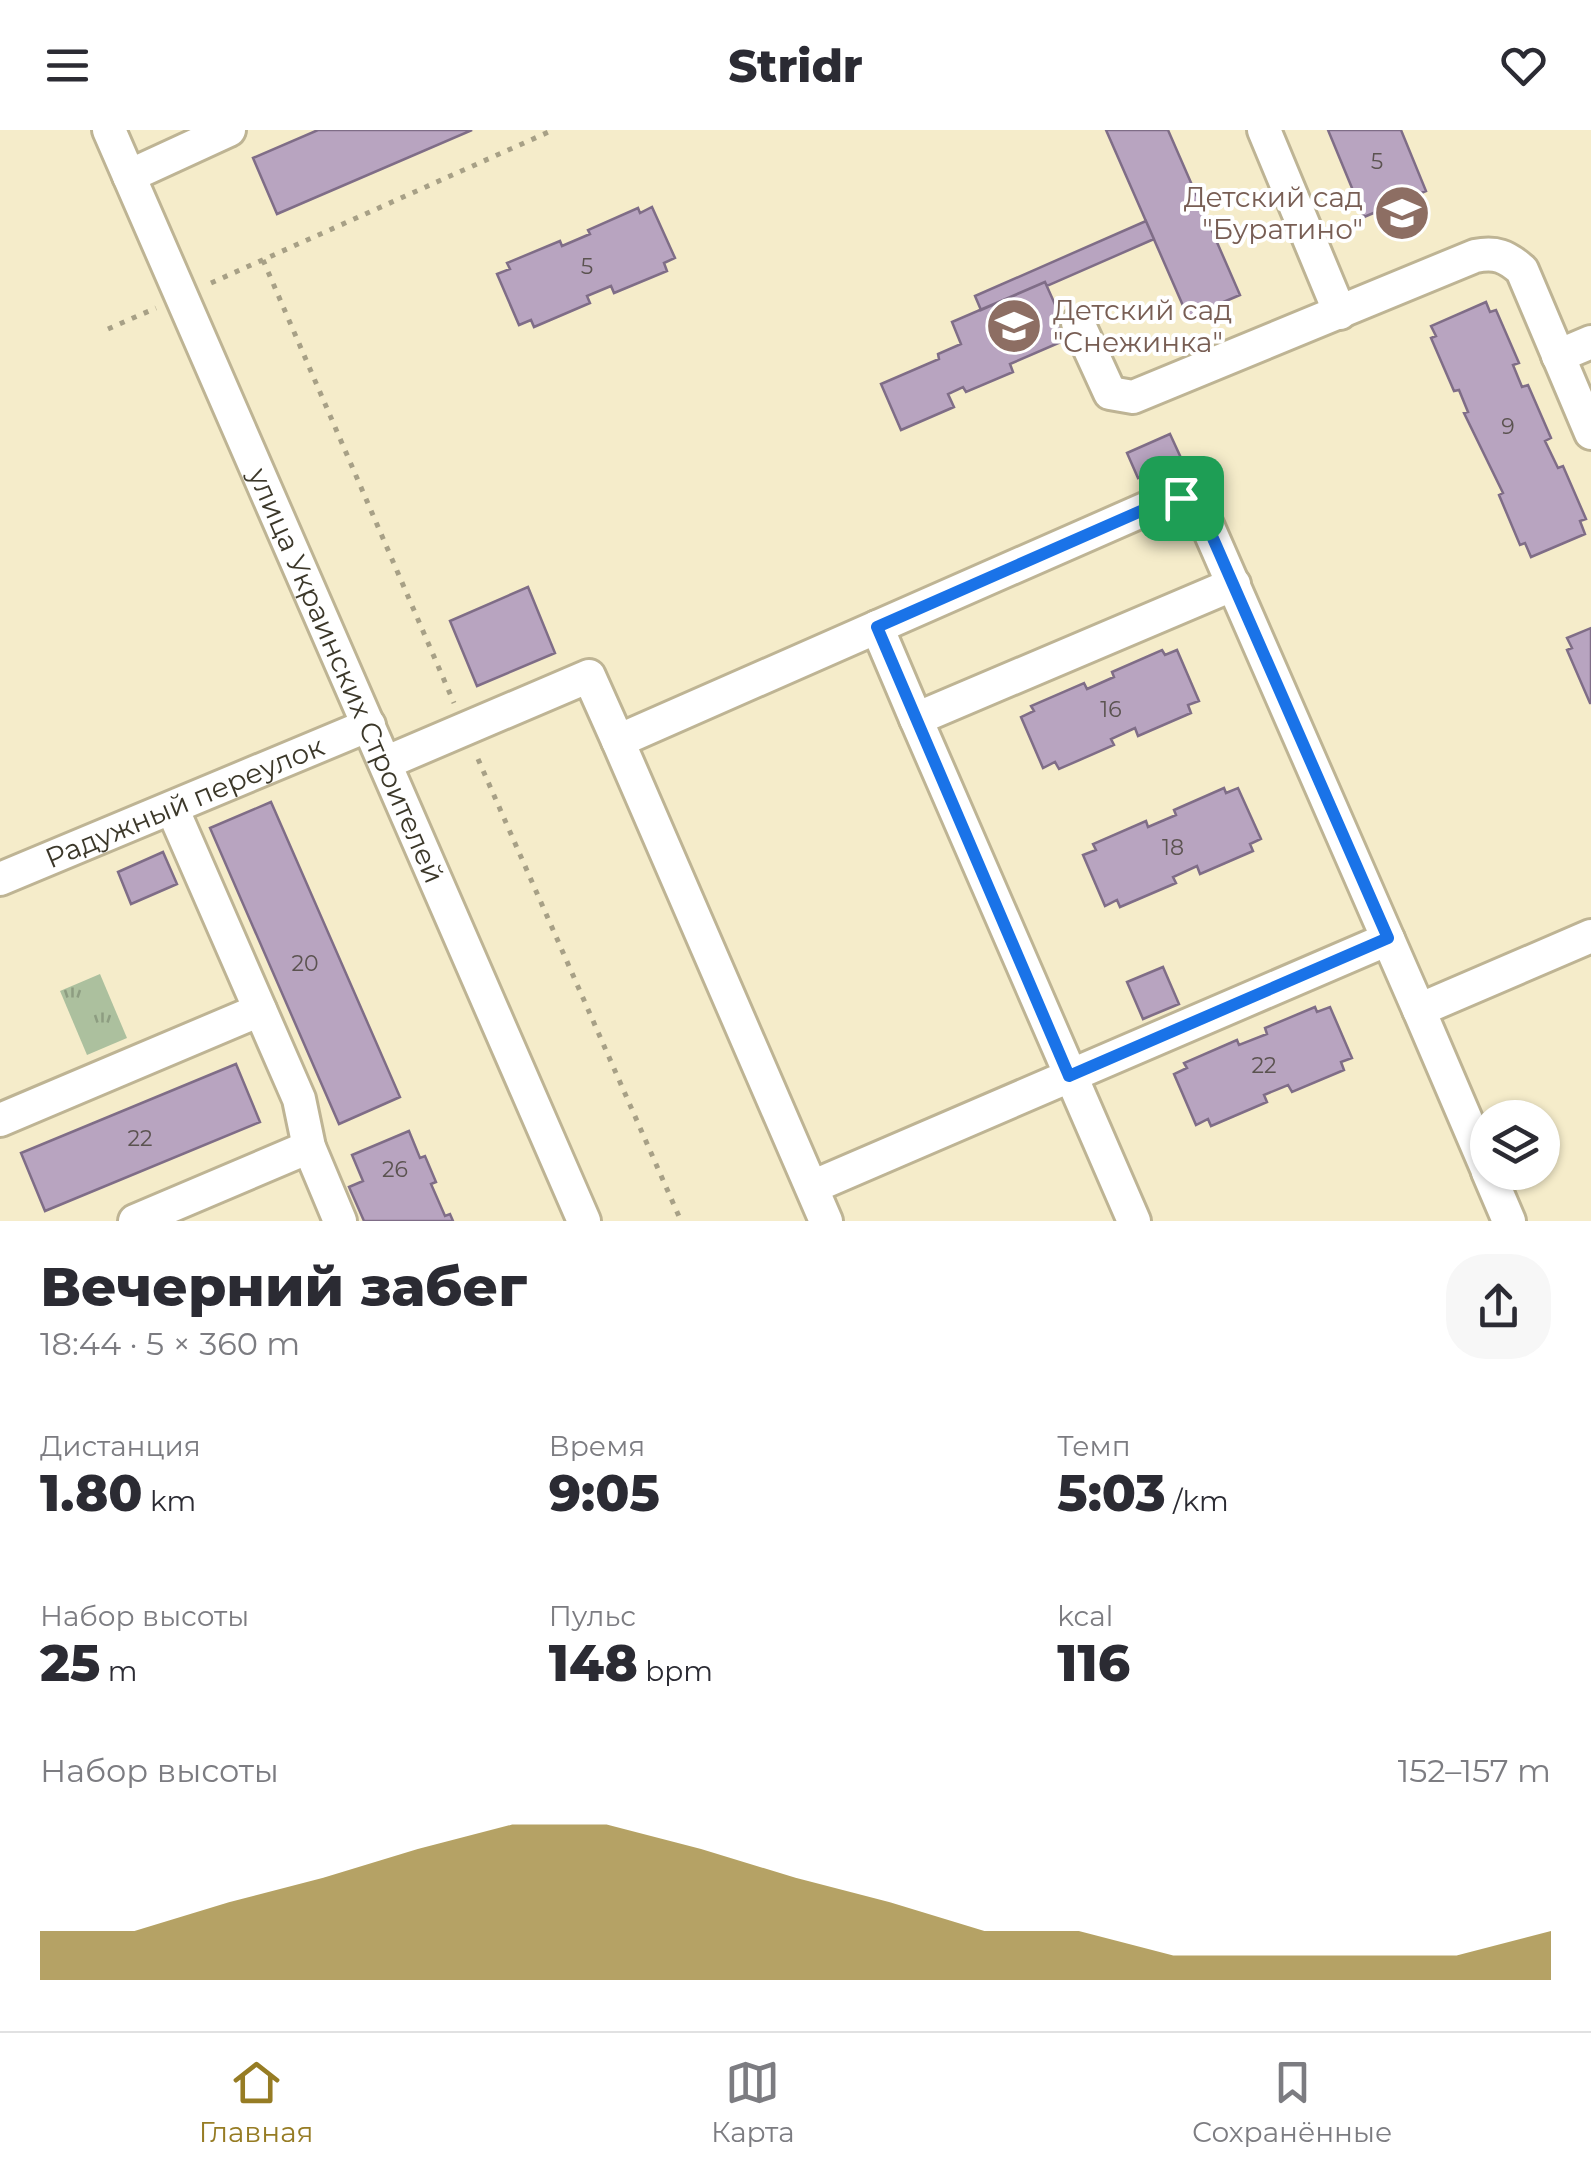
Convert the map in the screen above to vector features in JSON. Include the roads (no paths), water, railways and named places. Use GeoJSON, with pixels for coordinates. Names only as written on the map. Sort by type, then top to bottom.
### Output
{"type":"FeatureCollection","features":[{"type":"Feature","properties":{"kind":"street","name":"улица Украинских Строителей"},"geometry":{"type":"LineString","coordinates":[[109,130],[584,1221]]}},
{"type":"Feature","properties":{"kind":"street"},"geometry":{"type":"LineString","coordinates":[[129,176],[229,130]]}},
{"type":"Feature","properties":{"kind":"street"},"geometry":{"type":"LineString","coordinates":[[1264,130],[1340,313]]}},
{"type":"Feature","properties":{"kind":"street"},"geometry":{"type":"LineString","coordinates":[[1078,322],[1110,393],[1132,398],[1476,256],[1492,253],[1507,257],[1522,270],[1589,423]]}},
{"type":"Feature","properties":{"kind":"street"},"geometry":{"type":"LineString","coordinates":[[1558,356],[1591,342]]}},
{"type":"Feature","properties":{"kind":"street"},"geometry":{"type":"LineString","coordinates":[[618,742],[1166,500],[1181,498],[1193,502],[1201,511],[1234,584],[1470,1130]]}},
{"type":"Feature","properties":{"kind":"street"},"geometry":{"type":"LineString","coordinates":[[916,719],[1234,584]]}},
{"type":"Feature","properties":{"kind":"street"},"geometry":{"type":"LineString","coordinates":[[877,627],[1134,1221]]}},
{"type":"Feature","properties":{"kind":"street"},"geometry":{"type":"LineString","coordinates":[[385,763],[588,676],[826,1221]]}},
{"type":"Feature","properties":{"kind":"street","name":"Радужный переулок"},"geometry":{"type":"LineString","coordinates":[[0,879],[369,726]]}},
{"type":"Feature","properties":{"kind":"street"},"geometry":{"type":"LineString","coordinates":[[172,808],[299,1098],[309,1147],[340,1221]]}},
{"type":"Feature","properties":{"kind":"street"},"geometry":{"type":"LineString","coordinates":[[1419,1010],[1591,936]]}},
{"type":"Feature","properties":{"kind":"street"},"geometry":{"type":"LineString","coordinates":[[812,1187],[1388,938]]}},
{"type":"Feature","properties":{"kind":"street"},"geometry":{"type":"LineString","coordinates":[[0,1120],[260,1010]]}},
{"type":"Feature","properties":{"kind":"street"},"geometry":{"type":"LineString","coordinates":[[135,1221],[309,1147]]}},
{"type":"Feature","properties":{"kind":"street"},"geometry":{"type":"LineString","coordinates":[[1496,1190],[1509,1221]]}},
{"type":"Feature","properties":{"kind":"place","name":"Детский сад \"Буратино\""},"geometry":{"type":"Point","coordinates":[1402,213]}},
{"type":"Feature","properties":{"kind":"place","name":"Детский сад \"Снежинка\""},"geometry":{"type":"Point","coordinates":[1014,326]}}]}
